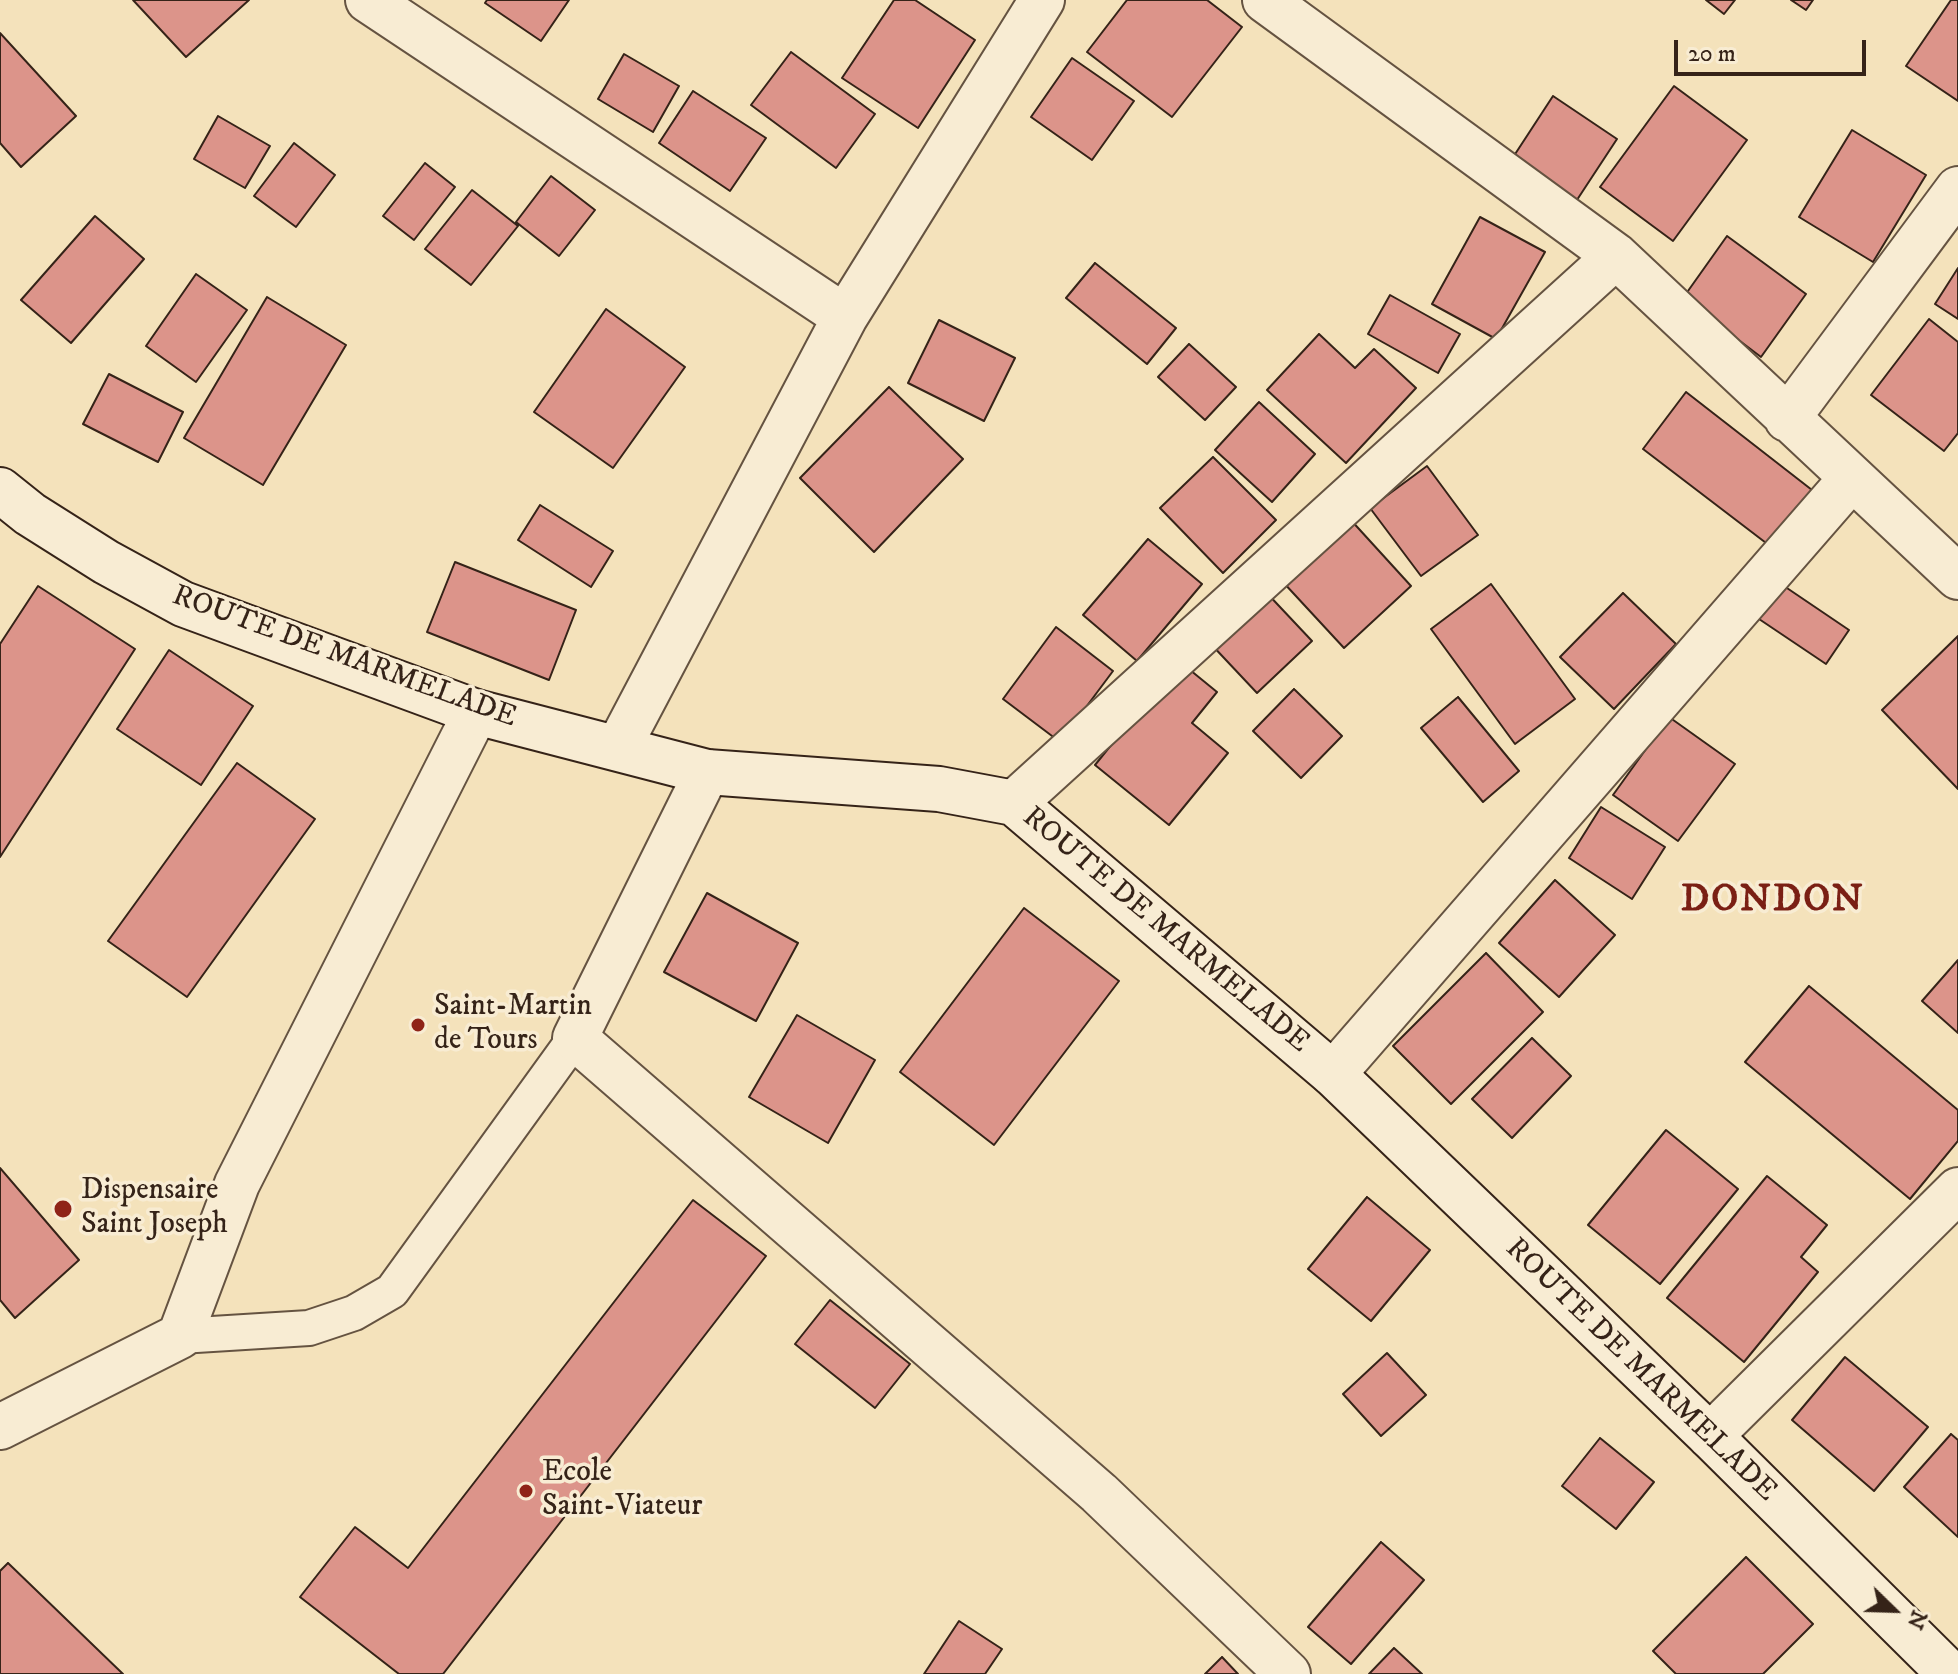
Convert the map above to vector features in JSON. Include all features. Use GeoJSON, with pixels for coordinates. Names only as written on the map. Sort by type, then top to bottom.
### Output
{"type":"FeatureCollection","features":[{"type":"Feature","properties":{"kind":"street"},"geometry":{"type":"LineString","coordinates":[[368,0],[845,317]]}},
{"type":"Feature","properties":{"kind":"street"},"geometry":{"type":"LineString","coordinates":[[618,748],[845,317],[1042,0]]}},
{"type":"Feature","properties":{"kind":"street"},"geometry":{"type":"LineString","coordinates":[[1265,0],[1616,256],[1958,577]]}},
{"type":"Feature","properties":{"kind":"street"},"geometry":{"type":"LineString","coordinates":[[1787,419],[1958,189]]}},
{"type":"Feature","properties":{"kind":"street"},"geometry":{"type":"LineString","coordinates":[[1014,803],[1616,256]]}},
{"type":"Feature","properties":{"kind":"street"},"geometry":{"type":"LineString","coordinates":[[1333,1074],[1851,479]]}},
{"type":"Feature","properties":{"kind":"street","name":"ROUTE DE MARMELADE"},"geometry":{"type":"LineString","coordinates":[[0,490],[30,514],[106,562],[183,604],[476,712],[707,772],[939,789],[1014,803],[1333,1074],[1710,1436],[1950,1674]]}},
{"type":"Feature","properties":{"kind":"street"},"geometry":{"type":"LineString","coordinates":[[0,1427],[180,1336],[237,1184],[476,712]]}},
{"type":"Feature","properties":{"kind":"street"},"geometry":{"type":"LineString","coordinates":[[707,772],[575,1038],[1099,1493],[1288,1674]]}},
{"type":"Feature","properties":{"kind":"street"},"geometry":{"type":"LineString","coordinates":[[1710,1436],[1958,1190]]}},
{"type":"Feature","properties":{"kind":"lane"},"geometry":{"type":"LineString","coordinates":[[180,1336],[309,1328],[354,1313],[392,1291],[575,1038]]}},
{"type":"Feature","properties":{"kind":"building"},"geometry":{"type":"Polygon","coordinates":[[[133,0],[249,0],[186,57],[133,0]]]}},
{"type":"Feature","properties":{"kind":"building"},"geometry":{"type":"Polygon","coordinates":[[[487,0],[569,0],[541,41],[485,3],[487,0]]]}},
{"type":"Feature","properties":{"kind":"building"},"geometry":{"type":"Polygon","coordinates":[[[894,0],[915,0],[975,40],[918,128],[842,78],[894,0]]]}},
{"type":"Feature","properties":{"kind":"building"},"geometry":{"type":"Polygon","coordinates":[[[1127,0],[1207,0],[1242,27],[1172,117],[1087,52],[1127,0]]]}},
{"type":"Feature","properties":{"kind":"building"},"geometry":{"type":"Polygon","coordinates":[[[1706,0],[1735,0],[1724,14],[1706,0]]]}},
{"type":"Feature","properties":{"kind":"building"},"geometry":{"type":"Polygon","coordinates":[[[1791,0],[1813,0],[1806,10],[1791,0]]]}},
{"type":"Feature","properties":{"kind":"building"},"geometry":{"type":"Polygon","coordinates":[[[1951,0],[1958,0],[1958,101],[1906,66],[1951,0]]]}},
{"type":"Feature","properties":{"kind":"building"},"geometry":{"type":"Polygon","coordinates":[[[0,33],[76,116],[21,167],[0,143],[0,33]]]}},
{"type":"Feature","properties":{"kind":"building"},"geometry":{"type":"Polygon","coordinates":[[[791,52],[875,114],[836,168],[751,105],[791,52]]]}},
{"type":"Feature","properties":{"kind":"building"},"geometry":{"type":"Polygon","coordinates":[[[624,54],[679,86],[653,132],[598,99],[624,54]]]}},
{"type":"Feature","properties":{"kind":"building"},"geometry":{"type":"Polygon","coordinates":[[[1072,58],[1134,101],[1092,160],[1031,117],[1072,58]]]}},
{"type":"Feature","properties":{"kind":"building"},"geometry":{"type":"Polygon","coordinates":[[[1674,86],[1747,140],[1673,241],[1600,187],[1674,86]]]}},
{"type":"Feature","properties":{"kind":"building"},"geometry":{"type":"Polygon","coordinates":[[[693,91],[766,138],[730,191],[659,143],[693,91]]]}},
{"type":"Feature","properties":{"kind":"building"},"geometry":{"type":"Polygon","coordinates":[[[1553,96],[1617,139],[1571,209],[1506,168],[1553,96]]]}},
{"type":"Feature","properties":{"kind":"building"},"geometry":{"type":"Polygon","coordinates":[[[218,116],[270,146],[245,188],[194,159],[218,116]]]}},
{"type":"Feature","properties":{"kind":"building"},"geometry":{"type":"Polygon","coordinates":[[[1852,130],[1926,175],[1873,262],[1799,217],[1852,130]]]}},
{"type":"Feature","properties":{"kind":"building"},"geometry":{"type":"Polygon","coordinates":[[[294,143],[335,175],[296,227],[254,196],[294,143]]]}},
{"type":"Feature","properties":{"kind":"building"},"geometry":{"type":"Polygon","coordinates":[[[425,163],[455,187],[414,240],[383,216],[425,163]]]}},
{"type":"Feature","properties":{"kind":"building"},"geometry":{"type":"Polygon","coordinates":[[[551,176],[595,210],[559,256],[516,222],[551,176]]]}},
{"type":"Feature","properties":{"kind":"building"},"geometry":{"type":"Polygon","coordinates":[[[472,190],[518,226],[471,285],[425,249],[472,190]]]}},
{"type":"Feature","properties":{"kind":"building"},"geometry":{"type":"Polygon","coordinates":[[[95,216],[144,259],[71,343],[21,300],[95,216]]]}},
{"type":"Feature","properties":{"kind":"building"},"geometry":{"type":"Polygon","coordinates":[[[1480,217],[1545,252],[1496,339],[1432,304],[1480,217]]]}},
{"type":"Feature","properties":{"kind":"building"},"geometry":{"type":"Polygon","coordinates":[[[1727,236],[1806,294],[1761,357],[1683,298],[1727,236]]]}},
{"type":"Feature","properties":{"kind":"building"},"geometry":{"type":"Polygon","coordinates":[[[1095,263],[1176,328],[1147,364],[1066,298],[1095,263]]]}},
{"type":"Feature","properties":{"kind":"building"},"geometry":{"type":"Polygon","coordinates":[[[1958,268],[1958,319],[1935,304],[1958,268]]]}},
{"type":"Feature","properties":{"kind":"building"},"geometry":{"type":"Polygon","coordinates":[[[196,274],[247,310],[196,382],[146,346],[196,274]]]}},
{"type":"Feature","properties":{"kind":"building"},"geometry":{"type":"Polygon","coordinates":[[[1390,295],[1460,334],[1438,373],[1368,334],[1390,295]]]}},
{"type":"Feature","properties":{"kind":"building"},"geometry":{"type":"Polygon","coordinates":[[[267,297],[346,345],[263,485],[184,438],[267,297]]]}},
{"type":"Feature","properties":{"kind":"building"},"geometry":{"type":"Polygon","coordinates":[[[606,309],[685,367],[613,468],[534,412],[606,309]]]}},
{"type":"Feature","properties":{"kind":"building"},"geometry":{"type":"Polygon","coordinates":[[[1929,319],[1958,342],[1958,433],[1944,451],[1871,395],[1929,319]]]}},
{"type":"Feature","properties":{"kind":"building"},"geometry":{"type":"Polygon","coordinates":[[[939,320],[1015,358],[984,421],[908,383],[939,320]]]}},
{"type":"Feature","properties":{"kind":"building"},"geometry":{"type":"Polygon","coordinates":[[[1319,334],[1355,368],[1374,349],[1416,388],[1346,463],[1267,390],[1319,334]]]}},
{"type":"Feature","properties":{"kind":"building"},"geometry":{"type":"Polygon","coordinates":[[[1189,344],[1236,387],[1205,420],[1158,377],[1189,344]]]}},
{"type":"Feature","properties":{"kind":"building"},"geometry":{"type":"Polygon","coordinates":[[[109,374],[183,412],[158,462],[83,424],[109,374]]]}},
{"type":"Feature","properties":{"kind":"building"},"geometry":{"type":"Polygon","coordinates":[[[889,387],[963,459],[874,552],[800,478],[889,387]]]}},
{"type":"Feature","properties":{"kind":"building"},"geometry":{"type":"Polygon","coordinates":[[[1686,392],[1812,490],[1770,546],[1643,449],[1686,392]]]}},
{"type":"Feature","properties":{"kind":"building"},"geometry":{"type":"Polygon","coordinates":[[[1259,402],[1315,454],[1272,502],[1215,450],[1259,402]]]}},
{"type":"Feature","properties":{"kind":"building"},"geometry":{"type":"Polygon","coordinates":[[[1213,457],[1276,520],[1223,573],[1160,508],[1213,457]]]}},
{"type":"Feature","properties":{"kind":"building"},"geometry":{"type":"Polygon","coordinates":[[[1427,466],[1478,535],[1421,576],[1370,508],[1427,466]]]}},
{"type":"Feature","properties":{"kind":"building"},"geometry":{"type":"Polygon","coordinates":[[[540,505],[613,551],[591,587],[518,540],[540,505]]]}},
{"type":"Feature","properties":{"kind":"building"},"geometry":{"type":"Polygon","coordinates":[[[1349,518],[1411,586],[1344,648],[1282,581],[1349,518]]]}},
{"type":"Feature","properties":{"kind":"building"},"geometry":{"type":"Polygon","coordinates":[[[1148,539],[1202,584],[1137,661],[1083,615],[1148,539]]]}},
{"type":"Feature","properties":{"kind":"building"},"geometry":{"type":"Polygon","coordinates":[[[455,562],[576,610],[549,680],[427,632],[455,562]]]}},
{"type":"Feature","properties":{"kind":"building"},"geometry":{"type":"Polygon","coordinates":[[[1491,584],[1575,699],[1515,744],[1431,629],[1491,584]]]}},
{"type":"Feature","properties":{"kind":"building"},"geometry":{"type":"Polygon","coordinates":[[[1781,584],[1849,630],[1826,664],[1759,619],[1781,584]]]}},
{"type":"Feature","properties":{"kind":"building"},"geometry":{"type":"Polygon","coordinates":[[[38,586],[135,649],[0,857],[0,644],[38,586]]]}},
{"type":"Feature","properties":{"kind":"building"},"geometry":{"type":"Polygon","coordinates":[[[1264,590],[1312,641],[1257,693],[1209,642],[1264,590]]]}},
{"type":"Feature","properties":{"kind":"building"},"geometry":{"type":"Polygon","coordinates":[[[1623,593],[1676,644],[1614,709],[1560,657],[1623,593]]]}},
{"type":"Feature","properties":{"kind":"building"},"geometry":{"type":"Polygon","coordinates":[[[1056,627],[1113,671],[1060,742],[1003,699],[1056,627]]]}},
{"type":"Feature","properties":{"kind":"building"},"geometry":{"type":"Polygon","coordinates":[[[1958,636],[1958,789],[1882,710],[1958,636]]]}},
{"type":"Feature","properties":{"kind":"building"},"geometry":{"type":"Polygon","coordinates":[[[169,650],[253,706],[201,785],[117,729],[169,650]]]}},
{"type":"Feature","properties":{"kind":"building"},"geometry":{"type":"Polygon","coordinates":[[[1179,661],[1217,692],[1192,723],[1228,753],[1169,825],[1095,765],[1179,661]]]}},
{"type":"Feature","properties":{"kind":"building"},"geometry":{"type":"Polygon","coordinates":[[[1294,689],[1342,736],[1301,778],[1253,731],[1294,689]]]}},
{"type":"Feature","properties":{"kind":"building"},"geometry":{"type":"Polygon","coordinates":[[[1458,697],[1519,771],[1483,802],[1421,728],[1458,697]]]}},
{"type":"Feature","properties":{"kind":"building"},"geometry":{"type":"Polygon","coordinates":[[[1669,717],[1735,764],[1678,841],[1613,795],[1669,717]]]}},
{"type":"Feature","properties":{"kind":"building"},"geometry":{"type":"Polygon","coordinates":[[[237,763],[315,819],[187,997],[108,941],[237,763]]]}},
{"type":"Feature","properties":{"kind":"building"},"geometry":{"type":"Polygon","coordinates":[[[1601,807],[1665,847],[1632,899],[1569,858],[1601,807]]]}},
{"type":"Feature","properties":{"kind":"building"},"geometry":{"type":"Polygon","coordinates":[[[1555,880],[1615,935],[1559,997],[1499,943],[1555,880]]]}},
{"type":"Feature","properties":{"kind":"building"},"geometry":{"type":"Polygon","coordinates":[[[707,893],[798,943],[756,1021],[664,972],[707,893]]]}},
{"type":"Feature","properties":{"kind":"building"},"geometry":{"type":"Polygon","coordinates":[[[1024,908],[1119,981],[994,1145],[900,1072],[1024,908]]]}},
{"type":"Feature","properties":{"kind":"building"},"geometry":{"type":"Polygon","coordinates":[[[1486,953],[1543,1012],[1451,1104],[1393,1046],[1486,953]]]}},
{"type":"Feature","properties":{"kind":"building"},"geometry":{"type":"Polygon","coordinates":[[[1958,960],[1958,1033],[1922,1001],[1958,960]]]}},
{"type":"Feature","properties":{"kind":"building"},"geometry":{"type":"Polygon","coordinates":[[[1809,986],[1958,1110],[1958,1141],[1910,1199],[1745,1062],[1809,986]]]}},
{"type":"Feature","properties":{"kind":"building"},"geometry":{"type":"Polygon","coordinates":[[[797,1015],[875,1060],[828,1143],[749,1097],[797,1015]]]}},
{"type":"Feature","properties":{"kind":"building"},"geometry":{"type":"Polygon","coordinates":[[[1532,1038],[1571,1076],[1512,1138],[1472,1099],[1532,1038]]]}},
{"type":"Feature","properties":{"kind":"building"},"geometry":{"type":"Polygon","coordinates":[[[1666,1130],[1738,1189],[1660,1284],[1588,1225],[1666,1130]]]}},
{"type":"Feature","properties":{"kind":"building"},"geometry":{"type":"Polygon","coordinates":[[[0,1168],[79,1260],[15,1318],[0,1300],[0,1168]]]}},
{"type":"Feature","properties":{"kind":"building"},"geometry":{"type":"Polygon","coordinates":[[[1767,1176],[1827,1225],[1801,1257],[1818,1272],[1744,1362],[1667,1298],[1767,1176]]]}},
{"type":"Feature","properties":{"kind":"building"},"geometry":{"type":"Polygon","coordinates":[[[1367,1197],[1430,1250],[1371,1321],[1308,1269],[1367,1197]]]}},
{"type":"Feature","properties":{"kind":"building"},"geometry":{"type":"Polygon","coordinates":[[[693,1200],[766,1256],[443,1674],[399,1674],[300,1597],[355,1527],[408,1568],[693,1200]]]}},
{"type":"Feature","properties":{"kind":"building"},"geometry":{"type":"Polygon","coordinates":[[[830,1300],[910,1364],[875,1408],[795,1344],[830,1300]]]}},
{"type":"Feature","properties":{"kind":"building"},"geometry":{"type":"Polygon","coordinates":[[[1387,1353],[1426,1395],[1381,1436],[1343,1394],[1387,1353]]]}},
{"type":"Feature","properties":{"kind":"building"},"geometry":{"type":"Polygon","coordinates":[[[1845,1357],[1928,1427],[1874,1491],[1792,1420],[1845,1357]]]}},
{"type":"Feature","properties":{"kind":"building"},"geometry":{"type":"Polygon","coordinates":[[[1951,1434],[1958,1440],[1958,1537],[1904,1487],[1951,1434]]]}},
{"type":"Feature","properties":{"kind":"building"},"geometry":{"type":"Polygon","coordinates":[[[1600,1438],[1654,1482],[1616,1529],[1562,1486],[1600,1438]]]}},
{"type":"Feature","properties":{"kind":"building"},"geometry":{"type":"Polygon","coordinates":[[[1381,1542],[1424,1580],[1351,1664],[1308,1627],[1381,1542]]]}},
{"type":"Feature","properties":{"kind":"building"},"geometry":{"type":"Polygon","coordinates":[[[1746,1557],[1813,1624],[1763,1674],[1676,1674],[1653,1651],[1746,1557]]]}},
{"type":"Feature","properties":{"kind":"building"},"geometry":{"type":"Polygon","coordinates":[[[8,1563],[123,1674],[0,1674],[0,1571],[8,1563]]]}},
{"type":"Feature","properties":{"kind":"building"},"geometry":{"type":"Polygon","coordinates":[[[959,1621],[1002,1649],[985,1674],[924,1674],[959,1621]]]}},
{"type":"Feature","properties":{"kind":"building"},"geometry":{"type":"Polygon","coordinates":[[[1394,1648],[1422,1674],[1369,1674],[1394,1648]]]}},
{"type":"Feature","properties":{"kind":"building"},"geometry":{"type":"Polygon","coordinates":[[[1222,1657],[1238,1674],[1205,1674],[1222,1657]]]}},
{"type":"Feature","properties":{"kind":"place","name":"Saint-Martin de Tours"},"geometry":{"type":"Point","coordinates":[418,1025]}},
{"type":"Feature","properties":{"kind":"place","name":"Dispensaire Saint Joseph"},"geometry":{"type":"Point","coordinates":[63,1209]}},
{"type":"Feature","properties":{"kind":"place","name":"Ecole Saint-Viateur"},"geometry":{"type":"Point","coordinates":[526,1491]}},
{"type":"Feature","properties":{"kind":"district","name":"DONDON"},"geometry":{"type":"Point","coordinates":[1773,902]}}]}
